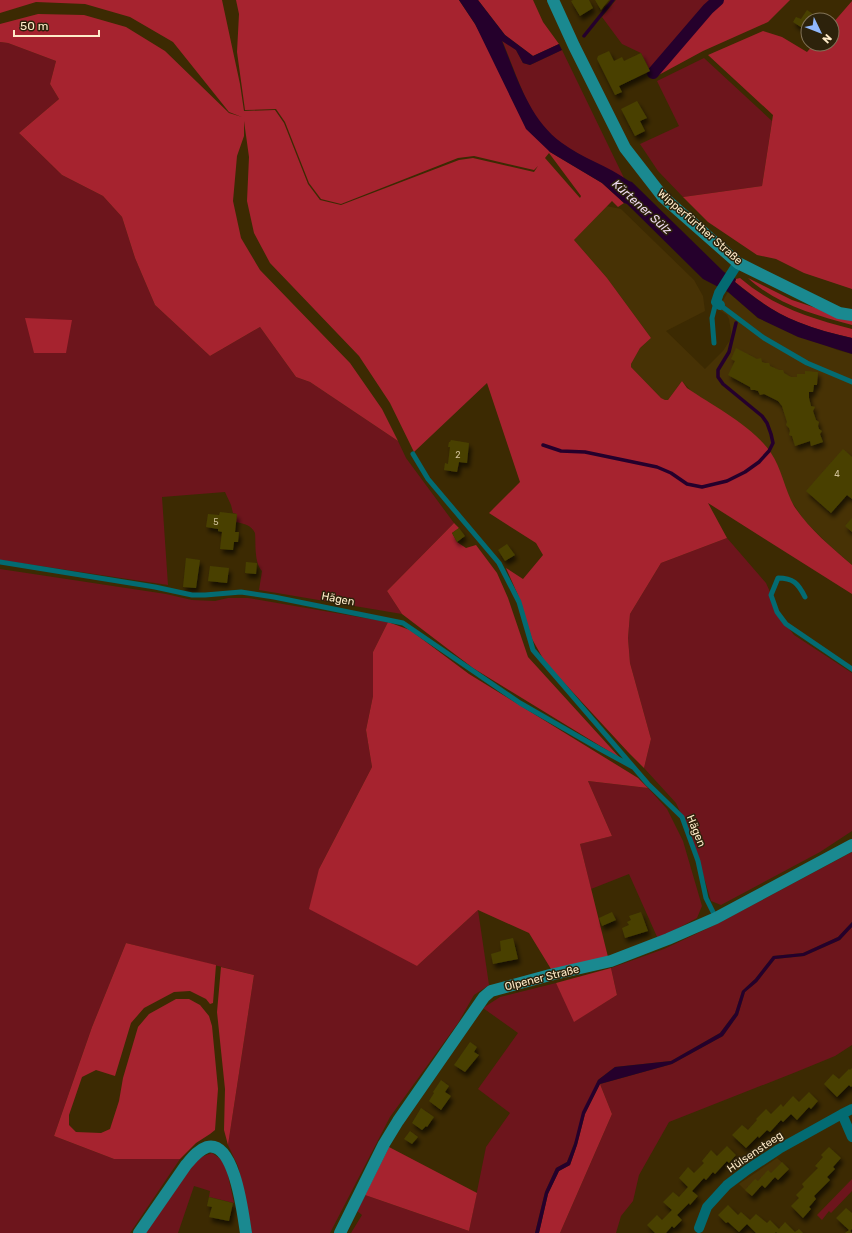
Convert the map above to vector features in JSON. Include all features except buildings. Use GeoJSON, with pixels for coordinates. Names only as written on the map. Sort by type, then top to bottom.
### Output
{"type":"FeatureCollection","features":[{"type":"Feature","properties":{"kind":"street","name":"Wipperfürther Straße"},"geometry":{"type":"LineString","coordinates":[[553,0],[574,46],[625,148],[663,197],[736,267],[839,313],[852,315]]}},
{"type":"Feature","properties":{"kind":"street"},"geometry":{"type":"LineString","coordinates":[[718,300],[736,267]]}},
{"type":"Feature","properties":{"kind":"street","name":"Olpener Straße"},"geometry":{"type":"LineString","coordinates":[[340,1233],[384,1144],[398,1121],[484,997],[491,991],[550,975],[611,961],[668,939],[716,918],[852,845]]}},
{"type":"Feature","properties":{"kind":"street","name":"Hülsensteeg"},"geometry":{"type":"LineString","coordinates":[[700,1231],[707,1207],[727,1185],[779,1149],[852,1109]]}},
{"type":"Feature","properties":{"kind":"street"},"geometry":{"type":"LineString","coordinates":[[842,1114],[852,1137]]}},
{"type":"Feature","properties":{"kind":"street"},"geometry":{"type":"LineString","coordinates":[[139,1233],[174,1181],[194,1156],[201,1150],[208,1147],[216,1147],[226,1156],[230,1164],[241,1203],[246,1233]]}},
{"type":"Feature","properties":{"kind":"lane"},"geometry":{"type":"LineString","coordinates":[[714,343],[712,318],[718,300],[764,338],[807,364],[852,382]]}},
{"type":"Feature","properties":{"kind":"lane","name":"Hägen"},"geometry":{"type":"LineString","coordinates":[[413,454],[428,479],[500,563],[519,602],[533,650],[648,784],[682,817],[698,862],[706,898],[716,918]]}},
{"type":"Feature","properties":{"kind":"lane","name":"Hägen"},"geometry":{"type":"LineString","coordinates":[[0,562],[139,584],[192,595],[241,592],[274,597],[403,623],[520,703],[600,750],[634,767]]}},
{"type":"Feature","properties":{"kind":"lane"},"geometry":{"type":"LineString","coordinates":[[805,596],[801,588],[788,578],[778,578],[771,595],[777,612],[786,624],[852,668]]}},
{"type":"Feature","properties":{"kind":"shaded area"},"geometry":{"type":"Polygon","coordinates":[[[0,0],[222,0],[240,84],[244,111],[275,110],[284,123],[308,184],[320,200],[341,205],[459,160],[473,158],[534,172],[538,166],[534,170],[474,156],[458,158],[341,204],[321,199],[309,183],[285,122],[276,109],[245,110],[237,52],[239,14],[236,0],[459,0],[475,24],[550,152],[602,183],[624,203],[618,207],[612,201],[574,240],[607,278],[651,338],[640,348],[631,364],[631,367],[661,398],[665,400],[668,400],[682,381],[687,388],[732,417],[763,443],[774,459],[794,506],[806,522],[852,565],[852,594],[708,503],[727,538],[661,563],[630,614],[628,638],[630,663],[651,739],[644,768],[545,662],[532,639],[518,595],[506,568],[523,579],[543,555],[536,543],[489,513],[520,482],[487,383],[414,452],[390,403],[359,356],[270,263],[254,233],[247,201],[249,157],[244,121],[244,136],[237,156],[233,201],[241,238],[260,270],[350,363],[382,409],[398,441],[310,382],[296,377],[260,327],[210,356],[155,305],[135,258],[122,217],[103,196],[62,175],[19,133],[59,99],[50,84],[56,61],[8,43],[0,42],[0,24],[38,14],[84,15],[126,27],[165,51],[229,113],[242,117],[229,112],[173,42],[130,17],[85,4],[36,2],[0,13],[0,0]],[[549,153],[545,158],[580,198],[581,196],[549,153]]]}},
{"type":"Feature","properties":{"kind":"shaded area"},"geometry":{"type":"Polygon","coordinates":[[[478,0],[533,0],[543,22],[559,44],[533,56],[505,35],[478,0]]]}},
{"type":"Feature","properties":{"kind":"shaded area"},"geometry":{"type":"Polygon","coordinates":[[[616,0],[713,0],[705,6],[650,71],[641,53],[622,44],[602,17],[616,0]]]}},
{"type":"Feature","properties":{"kind":"shaded area"},"geometry":{"type":"Polygon","coordinates":[[[723,0],[790,0],[768,22],[703,51],[655,77],[710,11],[723,0]]]}},
{"type":"Feature","properties":{"kind":"shaded area"},"geometry":{"type":"Polygon","coordinates":[[[852,1],[852,289],[804,273],[776,259],[757,255],[708,222],[683,197],[762,186],[773,115],[708,55],[763,31],[782,37],[800,48],[800,52],[840,52],[840,15],[852,1]]]}},
{"type":"Feature","properties":{"kind":"shaded area"},"geometry":{"type":"Polygon","coordinates":[[[502,40],[516,50],[523,63],[530,65],[562,50],[624,178],[562,144],[546,131],[532,111],[526,99],[502,40]]]}},
{"type":"Feature","properties":{"kind":"shaded area"},"geometry":{"type":"Polygon","coordinates":[[[0,42],[8,43],[56,61],[50,84],[59,99],[19,133],[62,175],[103,196],[122,217],[135,258],[155,305],[210,356],[260,327],[296,377],[310,382],[398,441],[406,458],[454,523],[387,591],[402,614],[259,590],[262,571],[259,567],[257,558],[255,533],[245,524],[236,522],[237,514],[233,513],[225,492],[162,497],[168,585],[0,560],[0,42]]]}},
{"type":"Feature","properties":{"kind":"shaded area"},"geometry":{"type":"Polygon","coordinates":[[[704,58],[772,121],[762,186],[683,197],[658,171],[640,144],[679,126],[657,81],[704,58]]]}},
{"type":"Feature","properties":{"kind":"shaded area"},"geometry":{"type":"Polygon","coordinates":[[[606,206],[621,209],[694,280],[703,296],[705,311],[666,331],[705,369],[723,351],[730,340],[731,332],[729,319],[727,315],[718,309],[728,292],[758,318],[837,350],[852,354],[852,565],[804,520],[794,505],[682,381],[668,400],[665,400],[661,398],[631,367],[631,364],[640,348],[651,338],[607,278],[574,240],[606,206]]]}},
{"type":"Feature","properties":{"kind":"shaded area"},"geometry":{"type":"Polygon","coordinates":[[[740,278],[766,297],[779,304],[807,316],[852,329],[852,338],[811,327],[781,314],[757,299],[735,282],[736,279],[740,278]]]}},
{"type":"Feature","properties":{"kind":"shaded area"},"geometry":{"type":"Polygon","coordinates":[[[748,278],[792,300],[852,320],[852,325],[797,308],[771,295],[748,278]]]}},
{"type":"Feature","properties":{"kind":"shaded area"},"geometry":{"type":"Polygon","coordinates":[[[25,318],[72,320],[66,353],[34,353],[25,318]]]}},
{"type":"Feature","properties":{"kind":"shaded area"},"geometry":{"type":"Polygon","coordinates":[[[454,523],[459,528],[452,533],[457,542],[466,548],[476,545],[497,573],[508,598],[528,657],[620,758],[473,668],[402,614],[387,591],[454,523]]]}},
{"type":"Feature","properties":{"kind":"shaded area"},"geometry":{"type":"Polygon","coordinates":[[[727,538],[766,583],[783,621],[794,635],[852,673],[852,831],[820,852],[721,905],[711,901],[692,837],[676,803],[644,768],[651,739],[630,663],[628,638],[630,614],[661,563],[727,538]]]}},
{"type":"Feature","properties":{"kind":"shaded area"},"geometry":{"type":"Polygon","coordinates":[[[0,569],[166,594],[192,600],[215,601],[228,598],[248,598],[388,622],[373,652],[373,696],[366,730],[372,767],[319,869],[417,966],[478,910],[489,985],[474,995],[458,1023],[390,1117],[330,1233],[252,1233],[238,1166],[228,1145],[254,975],[126,943],[92,1027],[54,1136],[114,1159],[180,1159],[130,1233],[0,1233],[0,569]]]}},
{"type":"Feature","properties":{"kind":"shaded area"},"geometry":{"type":"Polygon","coordinates":[[[388,622],[410,630],[469,674],[638,778],[648,788],[588,781],[612,836],[580,844],[608,957],[551,969],[529,933],[478,910],[417,966],[309,909],[319,869],[372,767],[366,730],[373,696],[373,652],[388,622]]]}},
{"type":"Feature","properties":{"kind":"shaded area"},"geometry":{"type":"Polygon","coordinates":[[[588,781],[648,788],[667,809],[683,841],[702,906],[697,918],[658,939],[629,874],[591,889],[580,844],[612,836],[588,781]]]}},
{"type":"Feature","properties":{"kind":"shaded area"},"geometry":{"type":"Polygon","coordinates":[[[852,852],[852,922],[838,937],[803,953],[773,956],[755,979],[742,991],[735,1013],[720,1033],[671,1061],[615,1067],[598,1080],[567,1162],[556,1168],[545,1192],[535,1233],[351,1233],[362,1215],[357,1211],[365,1195],[469,1231],[486,1147],[510,1113],[478,1089],[518,1033],[483,1008],[500,997],[556,983],[575,1021],[617,995],[611,968],[664,949],[719,923],[852,852]]]}},
{"type":"Feature","properties":{"kind":"shaded area"},"geometry":{"type":"Polygon","coordinates":[[[852,927],[852,1045],[835,1056],[669,1122],[639,1175],[633,1201],[621,1216],[616,1233],[560,1233],[612,1114],[600,1084],[672,1064],[723,1036],[738,1015],[745,992],[757,982],[775,959],[804,956],[840,940],[852,927]]]}},
{"type":"Feature","properties":{"kind":"shaded area"},"geometry":{"type":"Polygon","coordinates":[[[126,943],[216,965],[213,1003],[210,1004],[206,999],[190,991],[174,992],[144,1008],[131,1023],[115,1076],[96,1070],[82,1077],[69,1115],[69,1125],[76,1132],[101,1133],[110,1129],[119,1101],[123,1078],[138,1027],[149,1014],[176,999],[189,999],[200,1005],[209,1016],[212,1026],[218,1089],[215,1130],[196,1143],[180,1159],[114,1159],[54,1136],[92,1027],[126,943]]]}},
{"type":"Feature","properties":{"kind":"shaded area"},"geometry":{"type":"Polygon","coordinates":[[[221,967],[254,975],[228,1145],[224,1130],[225,1089],[217,1012],[221,967]]]}},
{"type":"Feature","properties":{"kind":"shaded area"},"geometry":{"type":"Polygon","coordinates":[[[611,968],[617,995],[574,1022],[556,983],[611,968]]]}},
{"type":"Feature","properties":{"kind":"shaded area"},"geometry":{"type":"Polygon","coordinates":[[[600,1084],[612,1114],[560,1233],[539,1233],[548,1194],[559,1171],[570,1165],[585,1114],[600,1084]]]}},
{"type":"Feature","properties":{"kind":"shaded area"},"geometry":{"type":"Polygon","coordinates":[[[389,1147],[477,1193],[469,1231],[365,1195],[389,1147]]]}},
{"type":"Feature","properties":{"kind":"shaded area"},"geometry":{"type":"Polygon","coordinates":[[[212,1153],[222,1160],[227,1171],[234,1203],[209,1197],[210,1191],[194,1186],[178,1233],[145,1233],[192,1165],[201,1157],[212,1153]]]}},
{"type":"Feature","properties":{"kind":"shaded area"},"geometry":{"type":"Polygon","coordinates":[[[777,1158],[789,1169],[778,1180],[775,1177],[765,1188],[762,1185],[751,1196],[739,1184],[777,1158]]]}},
{"type":"Feature","properties":{"kind":"shaded area"},"geometry":{"type":"Polygon","coordinates":[[[852,1179],[852,1191],[831,1213],[829,1211],[822,1220],[817,1215],[852,1179]]]}},
{"type":"Feature","properties":{"kind":"water","name":"Kürtener Sülz"},"geometry":{"type":"Polygon","coordinates":[[[459,0],[478,0],[505,35],[533,56],[559,44],[562,50],[530,65],[523,63],[516,50],[502,41],[532,110],[551,133],[562,143],[586,158],[632,182],[724,272],[736,279],[735,282],[765,305],[798,322],[852,338],[852,354],[798,337],[758,318],[728,292],[703,279],[627,204],[602,183],[550,152],[526,129],[475,24],[459,0]]]}},
{"type":"Feature","properties":{"kind":"water"},"geometry":{"type":"Polygon","coordinates":[[[852,922],[852,927],[840,940],[804,956],[775,959],[757,982],[745,992],[738,1015],[723,1036],[672,1064],[600,1084],[585,1114],[570,1165],[559,1171],[548,1194],[539,1233],[535,1233],[545,1192],[556,1168],[567,1162],[574,1144],[582,1112],[598,1080],[615,1067],[671,1061],[720,1033],[735,1013],[742,991],[755,979],[773,956],[803,953],[838,937],[852,922]]]}},
{"type":"Feature","properties":{"kind":"waterway"},"geometry":{"type":"LineString","coordinates":[[584,36],[613,0]]}},
{"type":"Feature","properties":{"kind":"waterway"},"geometry":{"type":"LineString","coordinates":[[653,73],[708,9],[718,0]]}},
{"type":"Feature","properties":{"kind":"waterway"},"geometry":{"type":"LineString","coordinates":[[543,445],[561,451],[585,452],[657,467],[671,473],[687,484],[702,487],[727,481],[745,472],[759,462],[769,451],[773,443],[767,423],[762,416],[723,384],[718,377],[718,370],[729,352],[736,323]]}}]}
